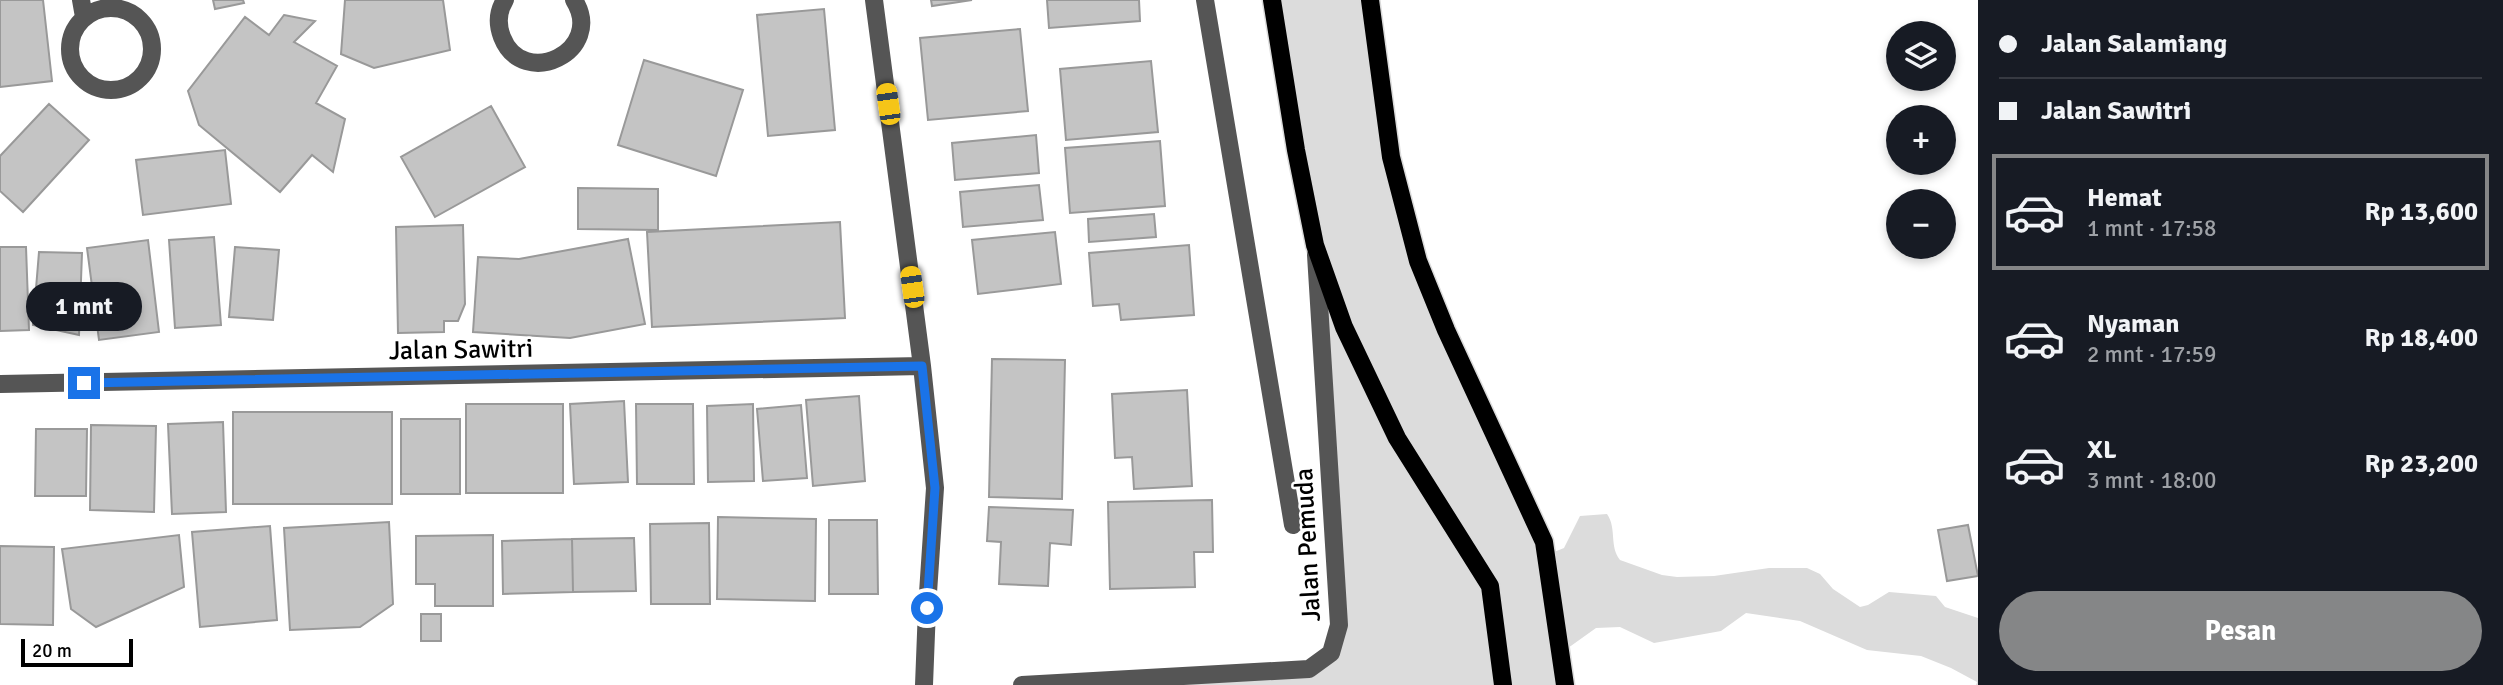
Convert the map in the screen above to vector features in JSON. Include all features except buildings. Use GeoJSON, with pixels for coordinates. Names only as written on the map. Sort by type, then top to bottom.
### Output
{"type":"FeatureCollection","features":[{"type":"Feature","properties":{"kind":"main road"},"geometry":{"type":"LineString","coordinates":[[1272,0],[1296,150],[1315,245],[1344,327],[1397,438],[1490,586],[1503,685]]}},
{"type":"Feature","properties":{"kind":"main road"},"geometry":{"type":"LineString","coordinates":[[1370,0],[1391,157],[1418,261],[1446,330],[1545,542],[1565,685]]}},
{"type":"Feature","properties":{"kind":"street"},"geometry":{"type":"LineString","coordinates":[[505,0],[498,17],[504,42],[524,60],[537,63],[552,61],[574,46],[582,19],[574,0]]}},
{"type":"Feature","properties":{"kind":"street"},"geometry":{"type":"LineString","coordinates":[[874,0],[922,366],[935,488],[924,685]]}},
{"type":"Feature","properties":{"kind":"street"},"geometry":{"type":"LineString","coordinates":[[1205,0],[1293,525]]}},
{"type":"Feature","properties":{"kind":"street"},"geometry":{"type":"LineString","coordinates":[[111,8],[125,11],[138,18],[147,29],[152,42],[149,63],[138,80],[126,88],[100,89],[88,84],[79,75],[69,52],[82,9],[111,8]]}},
{"type":"Feature","properties":{"kind":"street","name":"Jalan Pemuda"},"geometry":{"type":"LineString","coordinates":[[1022,685],[1309,669],[1331,653],[1339,625],[1315,245]]}},
{"type":"Feature","properties":{"kind":"street","name":"Jalan Sawitri"},"geometry":{"type":"LineString","coordinates":[[0,384],[922,366]]}},
{"type":"Feature","properties":{"kind":"shaded area"},"geometry":{"type":"Polygon","coordinates":[[[1272,0],[1369,0],[1413,242],[1554,552],[1564,548],[1580,516],[1607,514],[1620,560],[1662,575],[1714,576],[1769,568],[1807,568],[1820,574],[1833,589],[1860,607],[1889,592],[1936,596],[1945,607],[1978,618],[1978,685],[1951,668],[1921,656],[1867,650],[1800,621],[1746,613],[1721,631],[1654,643],[1620,627],[1596,628],[1561,653],[1565,685],[1022,685],[1309,669],[1336,637],[1315,246],[1272,0]]]}},
{"type":"Feature","properties":{"kind":"route"},"geometry":{"type":"LineString","coordinates":[[84,383],[922,366],[935,488],[927,608]]}}]}
